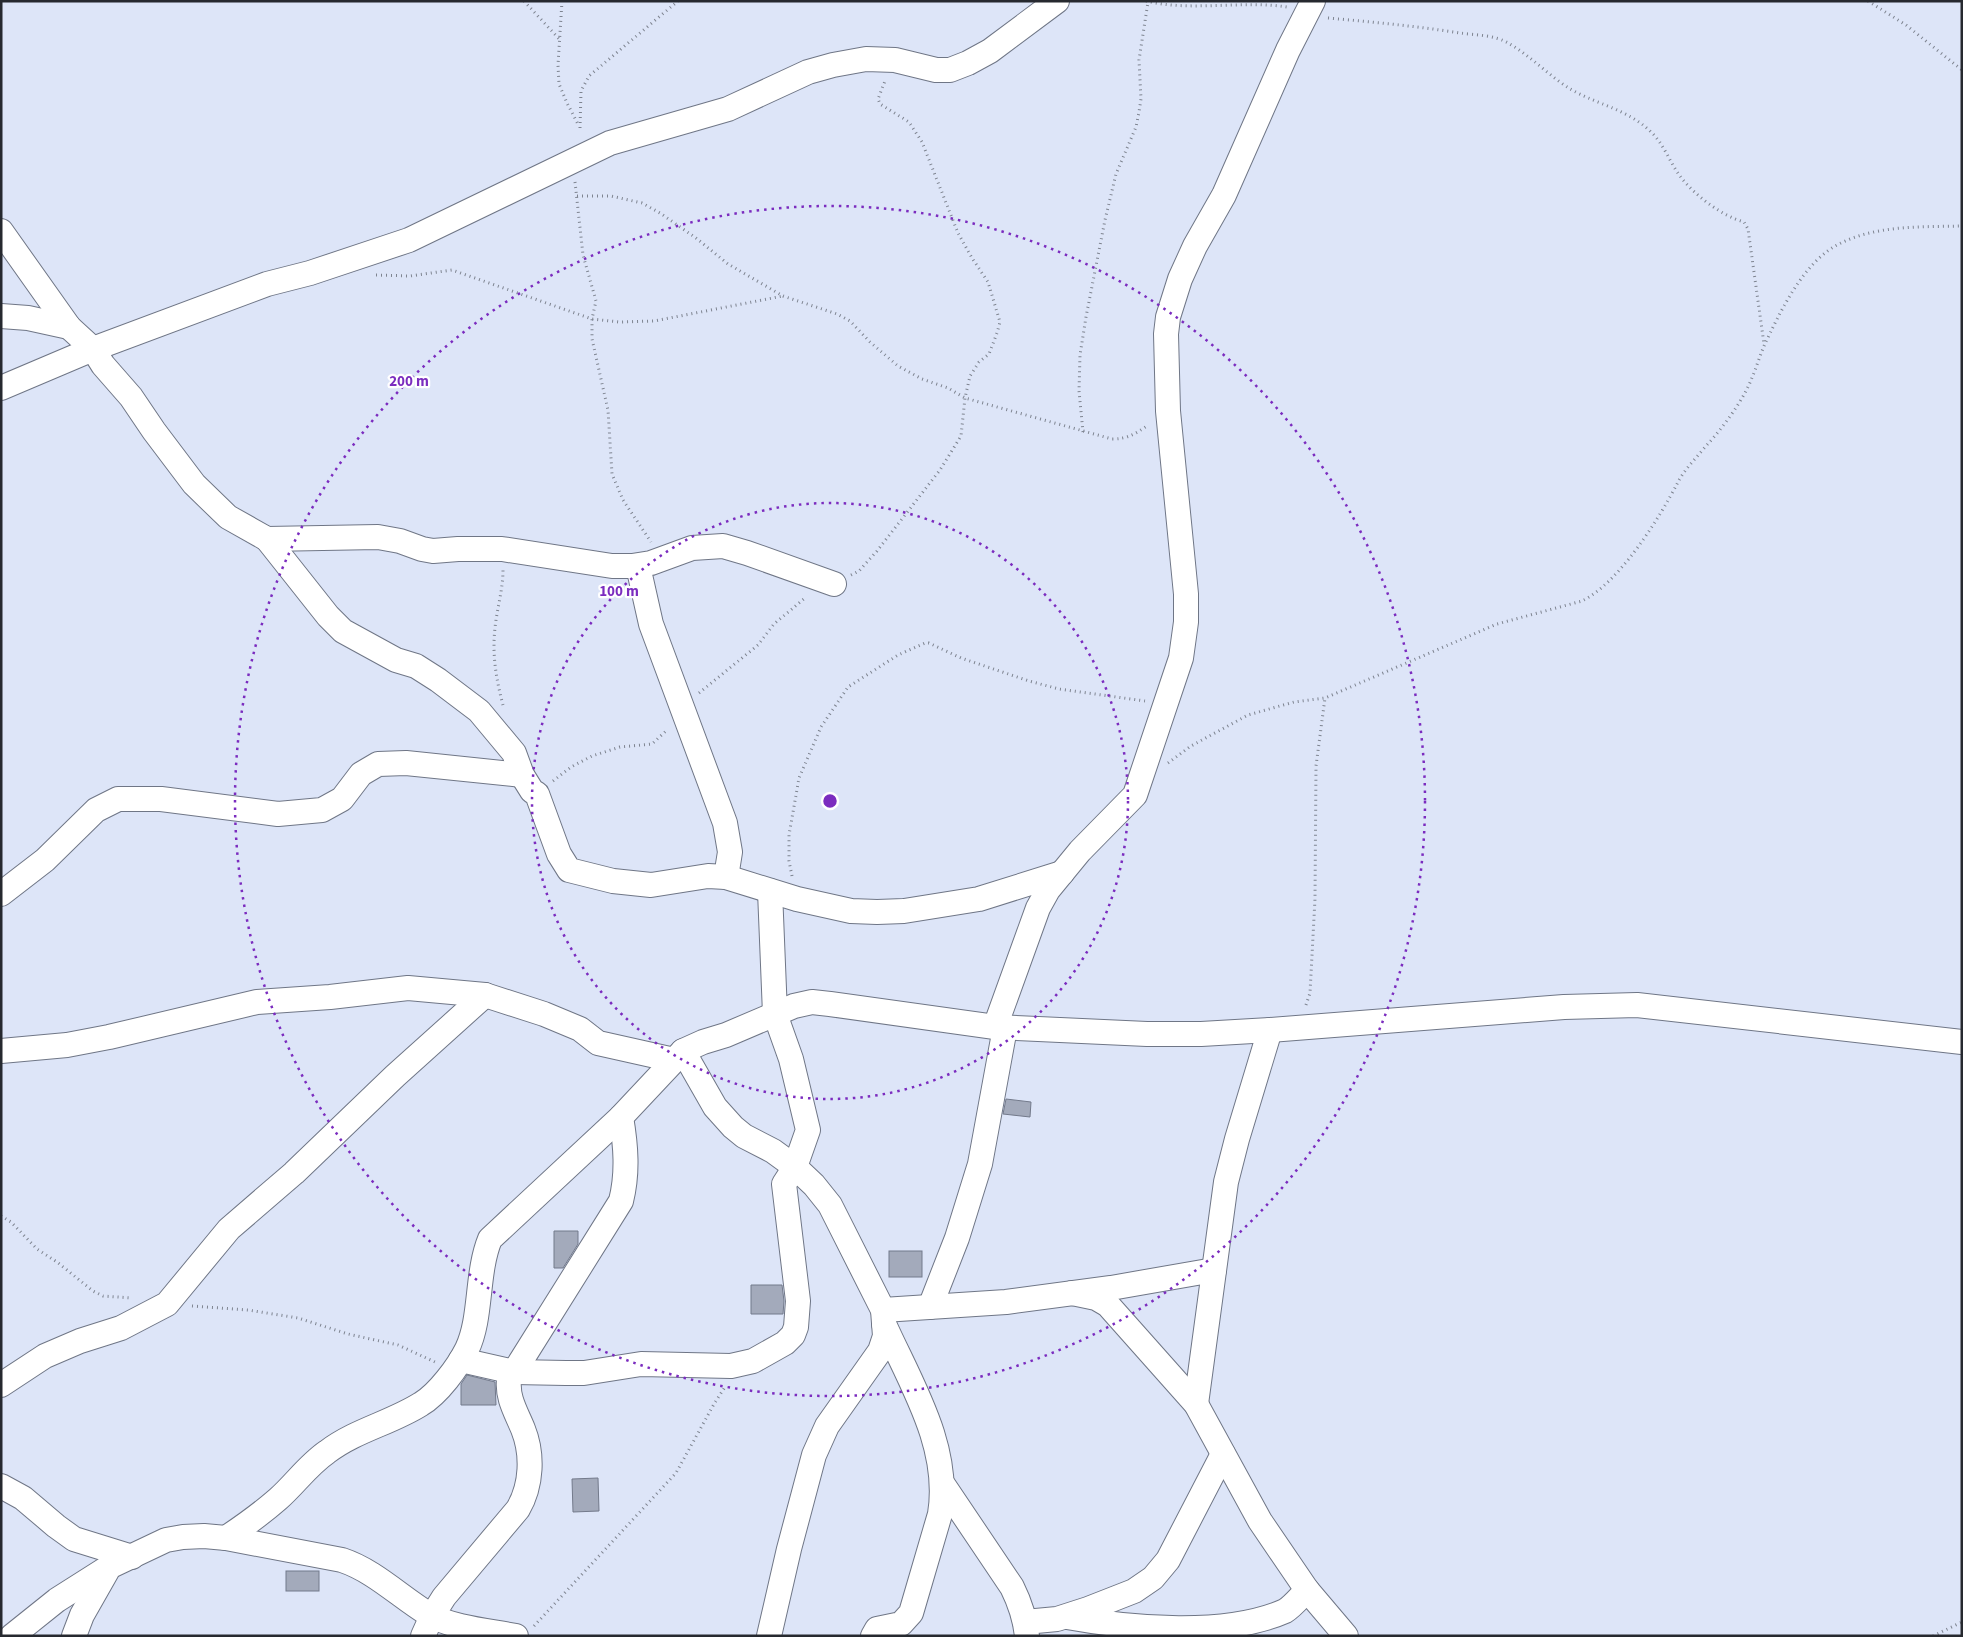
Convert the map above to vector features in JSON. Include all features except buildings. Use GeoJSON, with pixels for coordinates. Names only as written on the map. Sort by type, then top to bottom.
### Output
{"type":"FeatureCollection","features":[{"type":"Feature","properties":{"kind":"street"},"geometry":{"type":"LineString","coordinates":[[1,388],[93,349],[267,284],[310,273],[409,240],[610,144],[728,109],[808,72],[866,58],[895,60],[929,69],[950,70],[990,51],[1057,1]]}},
{"type":"Feature","properties":{"kind":"street"},"geometry":{"type":"LineString","coordinates":[[930,1307],[957,1238],[980,1164],[1000,1028],[1038,908],[1080,851],[1136,795],[1181,658],[1186,622],[1186,594],[1168,411],[1166,334],[1168,317],[1180,279],[1195,246],[1224,195],[1288,50],[1309,9]]}},
{"type":"Feature","properties":{"kind":"street"},"geometry":{"type":"LineString","coordinates":[[1,231],[70,327],[93,349],[103,365],[131,397],[194,484],[228,517],[267,539],[328,616],[343,631],[396,660],[416,666],[479,711],[514,753],[522,775],[532,792],[537,794],[559,854],[569,870],[613,881],[651,885],[708,876],[726,877],[797,899],[851,911],[877,912],[904,911],[979,899],[1062,873]]}},
{"type":"Feature","properties":{"kind":"street"},"geometry":{"type":"LineString","coordinates":[[1,316],[28,318],[70,327]]}},
{"type":"Feature","properties":{"kind":"street"},"geometry":{"type":"LineString","coordinates":[[267,539],[378,537],[400,541],[422,550],[502,550],[612,566],[638,566],[692,548],[723,546],[834,584]]}},
{"type":"Feature","properties":{"kind":"street"},"geometry":{"type":"LineString","coordinates":[[638,566],[651,624],[725,823],[730,852],[726,877]]}},
{"type":"Feature","properties":{"kind":"street"},"geometry":{"type":"LineString","coordinates":[[1,894],[45,860],[96,810],[118,799],[161,799],[278,814],[322,810],[342,799],[361,774],[378,764],[406,764],[522,775]]}},
{"type":"Feature","properties":{"kind":"street"},"geometry":{"type":"LineString","coordinates":[[461,1360],[514,1372],[584,1373],[641,1364],[731,1366],[753,1361],[785,1343],[793,1335],[798,1314],[784,1188],[795,1167],[808,1130],[791,1059],[775,1014],[770,891]]}},
{"type":"Feature","properties":{"kind":"street"},"geometry":{"type":"LineString","coordinates":[[1,1051],[67,1045],[257,1002],[330,997],[408,988],[485,995],[544,1014],[580,1030],[598,1043],[678,1056],[715,1107],[733,1127],[744,1136],[773,1151],[795,1167],[814,1184],[830,1205],[884,1317],[934,1436],[942,1482],[940,1514],[911,1613],[901,1624],[877,1629],[873,1636]]}},
{"type":"Feature","properties":{"kind":"street"},"geometry":{"type":"LineString","coordinates":[[1,1385],[45,1356],[80,1341],[120,1328],[167,1304],[229,1229],[294,1173],[395,1076],[485,995]]}},
{"type":"Feature","properties":{"kind":"street"},"geometry":{"type":"LineString","coordinates":[[226,1538],[279,1498],[309,1466],[326,1452],[351,1436],[423,1404],[438,1391],[461,1360],[471,1339],[483,1254],[490,1238],[621,1117],[678,1056],[703,1042],[726,1035],[794,1006],[820,1003],[1000,1028],[1147,1034],[1201,1034],[1556,1008],[1637,1005],[1962,1042]]}},
{"type":"Feature","properties":{"kind":"street"},"geometry":{"type":"LineString","coordinates":[[1196,1404],[1226,1182],[1270,1030]]}},
{"type":"Feature","properties":{"kind":"street"},"geometry":{"type":"LineString","coordinates":[[428,1626],[444,1597],[518,1508],[524,1497],[528,1478],[530,1447],[510,1399],[509,1380],[621,1201],[624,1188],[626,1151],[621,1117]]}},
{"type":"Feature","properties":{"kind":"street"},"geometry":{"type":"LineString","coordinates":[[884,1317],[930,1307],[1006,1302],[1214,1270]]}},
{"type":"Feature","properties":{"kind":"street"},"geometry":{"type":"LineString","coordinates":[[1072,1293],[1096,1298],[1108,1305],[1196,1404],[1260,1521],[1307,1590],[1346,1636]]}},
{"type":"Feature","properties":{"kind":"street"},"geometry":{"type":"LineString","coordinates":[[769,1636],[801,1501],[820,1438],[880,1351],[885,1336],[884,1317]]}},
{"type":"Feature","properties":{"kind":"street"},"geometry":{"type":"LineString","coordinates":[[942,1482],[1012,1587],[1020,1603],[1026,1629],[1057,1620],[1134,1591],[1153,1578],[1168,1560],[1223,1454]]}},
{"type":"Feature","properties":{"kind":"street"},"geometry":{"type":"LineString","coordinates":[[1,1486],[23,1498],[74,1539],[132,1557]]}},
{"type":"Feature","properties":{"kind":"street"},"geometry":{"type":"LineString","coordinates":[[12,1636],[57,1600],[109,1567],[166,1540],[184,1536],[226,1538],[342,1560],[359,1566],[428,1626],[466,1626],[524,1632]]}},
{"type":"Feature","properties":{"kind":"street"},"geometry":{"type":"LineString","coordinates":[[74,1636],[82,1614],[109,1567]]}},
{"type":"Feature","properties":{"kind":"street"},"geometry":{"type":"LineString","coordinates":[[1065,1617],[1128,1629],[1219,1636],[1259,1626],[1286,1611],[1307,1590]]}},
{"type":"Feature","properties":{"kind":"path"},"geometry":{"type":"LineString","coordinates":[[524,1],[561,41]]}},
{"type":"Feature","properties":{"kind":"path"},"geometry":{"type":"LineString","coordinates":[[562,1],[558,65],[560,84],[580,128]]}},
{"type":"Feature","properties":{"kind":"path"},"geometry":{"type":"LineString","coordinates":[[664,558],[641,529],[623,500],[612,474],[608,410],[592,339],[592,319],[596,301],[583,255],[577,196],[577,159],[581,91],[589,76],[678,1]]}},
{"type":"Feature","properties":{"kind":"path"},"geometry":{"type":"LineString","coordinates":[[1083,432],[1079,391],[1080,355],[1105,220],[1116,174],[1136,127],[1139,112],[1141,99],[1139,60],[1147,2],[1164,4],[1267,1],[1286,6],[1481,36],[1507,42],[1571,89],[1596,102],[1618,109],[1637,120],[1653,134],[1681,178],[1708,203],[1734,219],[1744,222],[1748,229],[1764,346]]}},
{"type":"Feature","properties":{"kind":"path"},"geometry":{"type":"LineString","coordinates":[[1868,1],[1906,25],[1962,70]]}},
{"type":"Feature","properties":{"kind":"path"},"geometry":{"type":"LineString","coordinates":[[537,794],[571,767],[592,756],[620,747],[652,744],[661,737],[700,693],[758,645],[774,624],[803,599],[859,571],[940,470],[961,436],[965,398],[970,376],[979,362],[988,354],[1000,322],[988,282],[958,233],[922,142],[909,122],[880,104],[878,99],[895,60]]}},
{"type":"Feature","properties":{"kind":"path"},"geometry":{"type":"LineString","coordinates":[[577,196],[611,196],[642,203],[696,238],[728,264],[783,296],[837,314],[850,321],[870,342],[898,366],[922,379],[948,388],[965,398],[1112,439],[1123,439],[1133,436],[1168,411]]}},
{"type":"Feature","properties":{"kind":"path"},"geometry":{"type":"LineString","coordinates":[[1140,784],[1191,746],[1248,715],[1294,702],[1325,698],[1497,624],[1582,601],[1592,596],[1614,577],[1663,510],[1682,474],[1717,434],[1743,397],[1764,346],[1788,301],[1805,274],[1820,257],[1839,244],[1870,233],[1893,229],[1962,226]]}},
{"type":"Feature","properties":{"kind":"path"},"geometry":{"type":"LineString","coordinates":[[367,275],[410,276],[452,270],[592,319],[620,322],[654,321],[783,296]]}},
{"type":"Feature","properties":{"kind":"path"},"geometry":{"type":"LineString","coordinates":[[502,550],[503,578],[495,627],[494,652],[497,681],[503,708]]}},
{"type":"Feature","properties":{"kind":"path"},"geometry":{"type":"LineString","coordinates":[[797,899],[788,852],[789,835],[799,778],[821,727],[848,687],[898,655],[929,643],[969,661],[1029,682],[1059,689],[1166,704]]}},
{"type":"Feature","properties":{"kind":"path"},"geometry":{"type":"LineString","coordinates":[[1295,1028],[1310,993],[1315,899],[1316,766],[1325,698]]}},
{"type":"Feature","properties":{"kind":"path"},"geometry":{"type":"LineString","coordinates":[[1,1216],[11,1222],[36,1249],[57,1262],[93,1291],[103,1296],[136,1298],[167,1304],[248,1310],[298,1318],[348,1334],[398,1345],[436,1362],[461,1360]]}},
{"type":"Feature","properties":{"kind":"path"},"geometry":{"type":"LineString","coordinates":[[524,1632],[676,1473],[714,1404],[727,1385]]}},
{"type":"Feature","properties":{"kind":"path"},"geometry":{"type":"LineString","coordinates":[[1933,1636],[1962,1622]]}}]}
